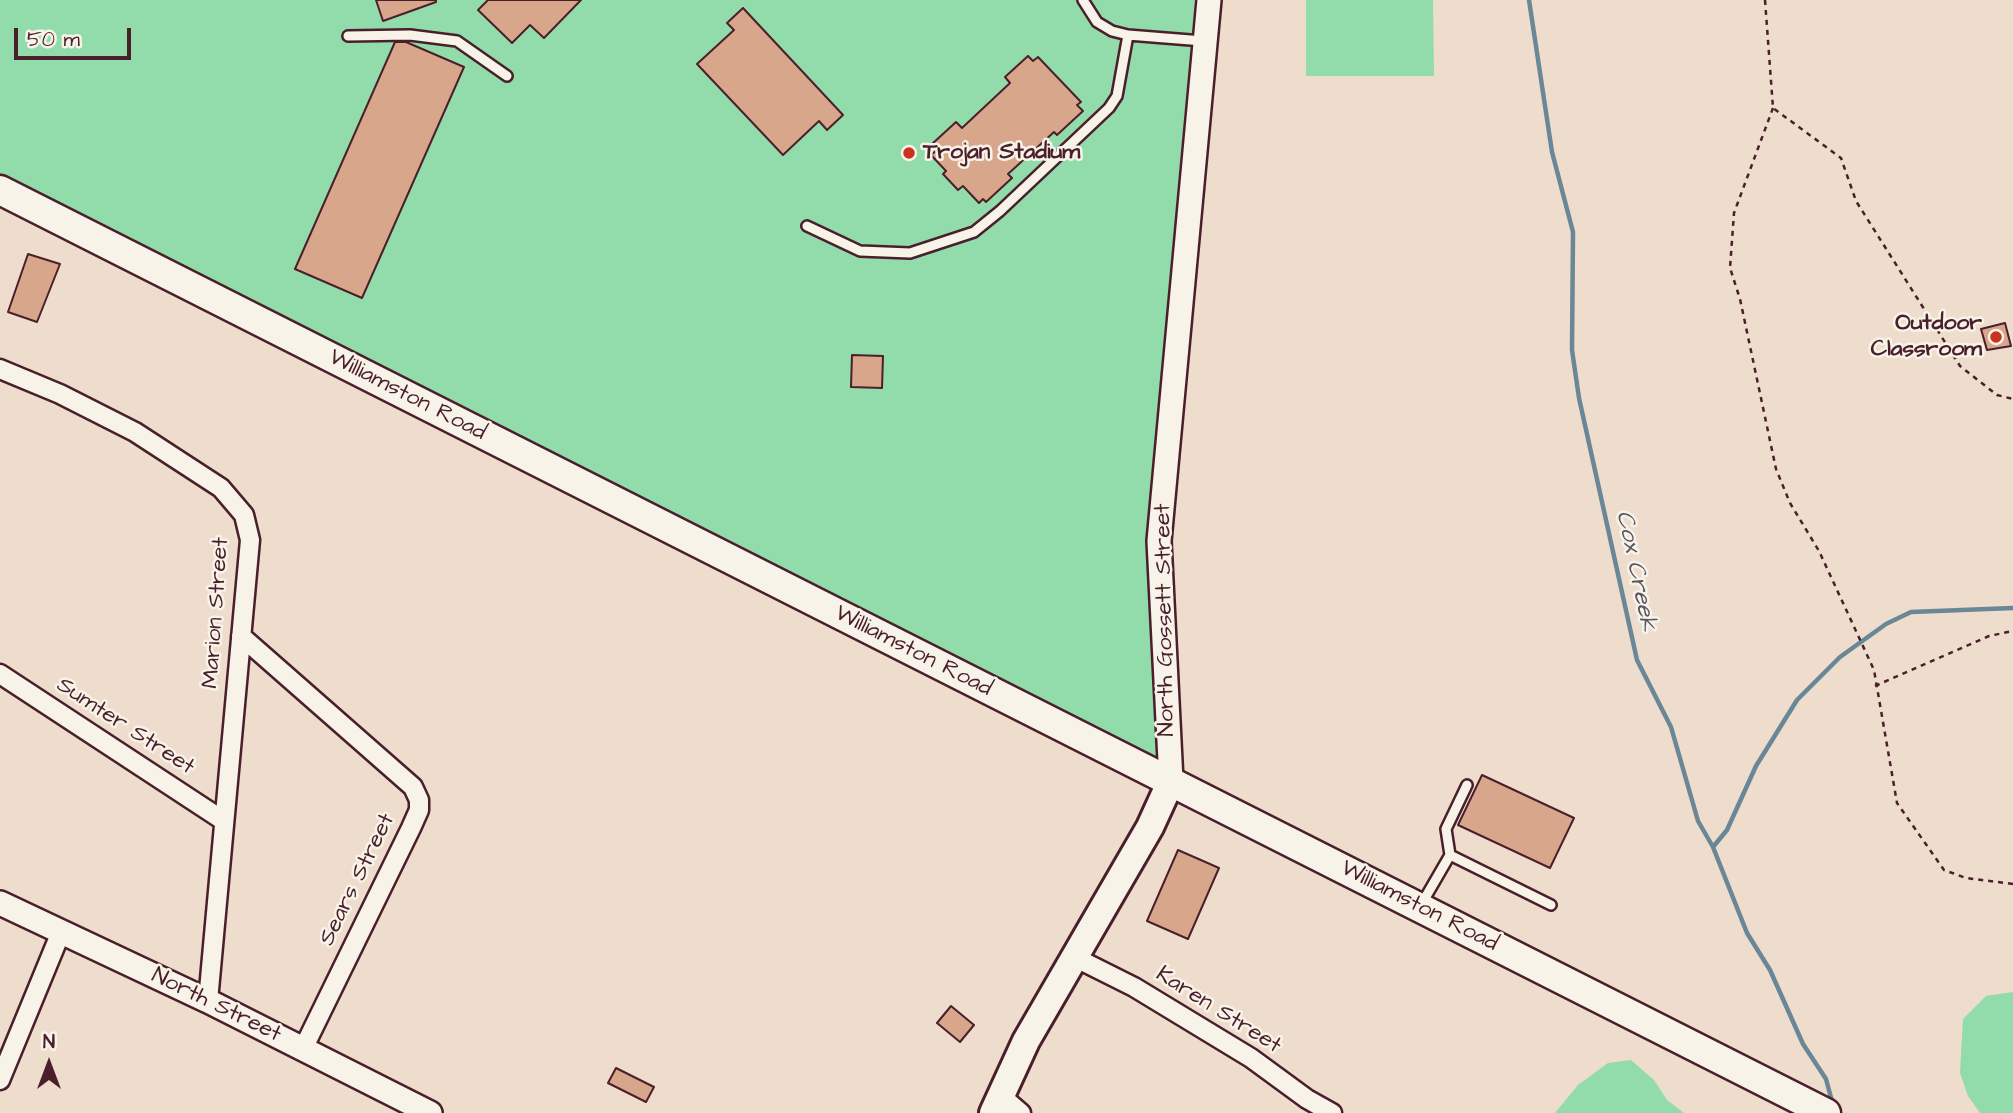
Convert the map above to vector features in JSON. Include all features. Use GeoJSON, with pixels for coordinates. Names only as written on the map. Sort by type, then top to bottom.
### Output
{"type":"FeatureCollection","features":[{"type":"Feature","properties":{"kind":"main road","name":"Williamston Road"},"geometry":{"type":"LineString","coordinates":[[0,190],[1824,1112]]}},
{"type":"Feature","properties":{"kind":"main road","name":"North Gossett Street"},"geometry":{"type":"LineString","coordinates":[[996,1104],[1074,957],[1150,827],[1171,781]]}},
{"type":"Feature","properties":{"kind":"street","name":"North Gossett Street"},"geometry":{"type":"LineString","coordinates":[[1171,781],[1159,541],[1209,0]]}},
{"type":"Feature","properties":{"kind":"street","name":"Marion Street"},"geometry":{"type":"LineString","coordinates":[[0,369],[60,394],[135,432],[220,488],[244,514],[250,540],[208,1001]]}},
{"type":"Feature","properties":{"kind":"street","name":"Sears Street"},"geometry":{"type":"LineString","coordinates":[[241,636],[413,787],[419,800],[419,810],[411,828],[303,1049]]}},
{"type":"Feature","properties":{"kind":"street","name":"Sumter Street"},"geometry":{"type":"LineString","coordinates":[[0,674],[224,821]]}},
{"type":"Feature","properties":{"kind":"street","name":"North Street"},"geometry":{"type":"LineString","coordinates":[[0,903],[208,1001],[430,1113]]}},
{"type":"Feature","properties":{"kind":"street"},"geometry":{"type":"LineString","coordinates":[[0,1080],[61,932]]}},
{"type":"Feature","properties":{"kind":"street","name":"Karen Street"},"geometry":{"type":"LineString","coordinates":[[1074,957],[1134,987],[1240,1051],[1332,1113]]}},
{"type":"Feature","properties":{"kind":"street"},"geometry":{"type":"LineString","coordinates":[[996,1104],[1021,1113]]}},
{"type":"Feature","properties":{"kind":"lane"},"geometry":{"type":"LineString","coordinates":[[1083,0],[1097,22],[1112,31],[1128,35],[1204,41]]}},
{"type":"Feature","properties":{"kind":"lane"},"geometry":{"type":"LineString","coordinates":[[348,36],[410,35],[457,41],[507,76]]}},
{"type":"Feature","properties":{"kind":"lane"},"geometry":{"type":"LineString","coordinates":[[807,226],[860,251],[882,254],[910,253],[974,232],[1108,108],[1117,96],[1128,35]]}},
{"type":"Feature","properties":{"kind":"lane"},"geometry":{"type":"LineString","coordinates":[[1420,907],[1450,855],[1446,829],[1467,785]]}},
{"type":"Feature","properties":{"kind":"lane"},"geometry":{"type":"LineString","coordinates":[[1450,855],[1551,905]]}},
{"type":"Feature","properties":{"kind":"path"},"geometry":{"type":"LineString","coordinates":[[1765,0],[1773,108],[1734,213],[1730,268],[1740,299],[1776,469],[1790,503],[1819,551],[1874,670],[1897,803],[1925,847],[1944,870],[1966,878],[2013,884]]}},
{"type":"Feature","properties":{"kind":"path"},"geometry":{"type":"LineString","coordinates":[[1773,108],[1841,158],[1856,201],[1960,366],[1997,395],[2013,399]]}},
{"type":"Feature","properties":{"kind":"path"},"geometry":{"type":"LineString","coordinates":[[1875,686],[1989,636],[2013,631]]}},
{"type":"Feature","properties":{"kind":"green space"},"geometry":{"type":"Polygon","coordinates":[[[0,0],[1195,0],[1147,526],[1171,781],[0,190],[0,0]]]}},
{"type":"Feature","properties":{"kind":"green space"},"geometry":{"type":"Polygon","coordinates":[[[1306,0],[1433,0],[1434,76],[1306,76],[1306,0]]]}},
{"type":"Feature","properties":{"kind":"green space"},"geometry":{"type":"Polygon","coordinates":[[[2013,992],[2013,1113],[1980,1113],[1968,1096],[1960,1073],[1963,1019],[1986,996],[2013,992]]]}},
{"type":"Feature","properties":{"kind":"green space"},"geometry":{"type":"Polygon","coordinates":[[[1631,1060],[1654,1080],[1667,1100],[1684,1113],[1555,1113],[1578,1085],[1608,1063],[1631,1060]]]}},
{"type":"Feature","properties":{"kind":"building"},"geometry":{"type":"Polygon","coordinates":[[[376,0],[436,0],[436,2],[383,21],[376,0]]]}},
{"type":"Feature","properties":{"kind":"building"},"geometry":{"type":"Polygon","coordinates":[[[488,0],[581,0],[544,38],[530,25],[512,43],[478,10],[488,0]]]}},
{"type":"Feature","properties":{"kind":"building"},"geometry":{"type":"Polygon","coordinates":[[[743,8],[843,115],[827,130],[819,121],[783,155],[697,64],[734,30],[727,23],[743,8]]]}},
{"type":"Feature","properties":{"kind":"building"},"geometry":{"type":"Polygon","coordinates":[[[395,42],[406,42],[464,67],[362,298],[295,269],[395,42]]]}},
{"type":"Feature","properties":{"kind":"building"},"geometry":{"type":"Polygon","coordinates":[[[1028,56],[1033,61],[1038,57],[1081,102],[1077,105],[1083,111],[1057,135],[1054,132],[1008,174],[1012,178],[986,202],[983,199],[979,203],[963,186],[958,190],[943,174],[946,171],[931,155],[937,150],[932,144],[956,122],[962,128],[1010,83],[1005,77],[1028,56]]]}},
{"type":"Feature","properties":{"kind":"building"},"geometry":{"type":"Polygon","coordinates":[[[28,254],[60,264],[37,322],[8,312],[28,254]]]}},
{"type":"Feature","properties":{"kind":"building","name":"Outdoor Classroom"},"geometry":{"type":"Polygon","coordinates":[[[2005,323],[2011,346],[1987,350],[1981,329],[2005,323]]]}},
{"type":"Feature","properties":{"kind":"building"},"geometry":{"type":"Polygon","coordinates":[[[852,355],[883,356],[882,388],[851,387],[852,355]]]}},
{"type":"Feature","properties":{"kind":"building"},"geometry":{"type":"Polygon","coordinates":[[[1482,775],[1574,818],[1550,868],[1458,825],[1482,775]]]}},
{"type":"Feature","properties":{"kind":"building"},"geometry":{"type":"Polygon","coordinates":[[[1178,850],[1219,868],[1188,939],[1147,921],[1178,850]]]}},
{"type":"Feature","properties":{"kind":"building"},"geometry":{"type":"Polygon","coordinates":[[[951,1006],[974,1025],[960,1042],[937,1023],[951,1006]]]}},
{"type":"Feature","properties":{"kind":"building"},"geometry":{"type":"Polygon","coordinates":[[[616,1068],[654,1087],[646,1102],[608,1083],[616,1068]]]}},
{"type":"Feature","properties":{"kind":"waterway","name":"Cox Creek"},"geometry":{"type":"LineString","coordinates":[[1529,0],[1552,152],[1573,232],[1572,350],[1579,398],[1637,660],[1671,727],[1698,821],[1713,847],[1747,933],[1770,970],[1803,1044],[1826,1079],[1833,1105]]}},
{"type":"Feature","properties":{"kind":"waterway"},"geometry":{"type":"LineString","coordinates":[[1713,847],[1727,830],[1756,766],[1797,700],[1840,657],[1886,624],[1911,612],[2013,608]]}},
{"type":"Feature","properties":{"kind":"place","name":"Trojan Stadium"},"geometry":{"type":"Point","coordinates":[909,153]}},
{"type":"Feature","properties":{"kind":"place","name":"Outdoor Classroom"},"geometry":{"type":"Point","coordinates":[1996,337]}}]}
